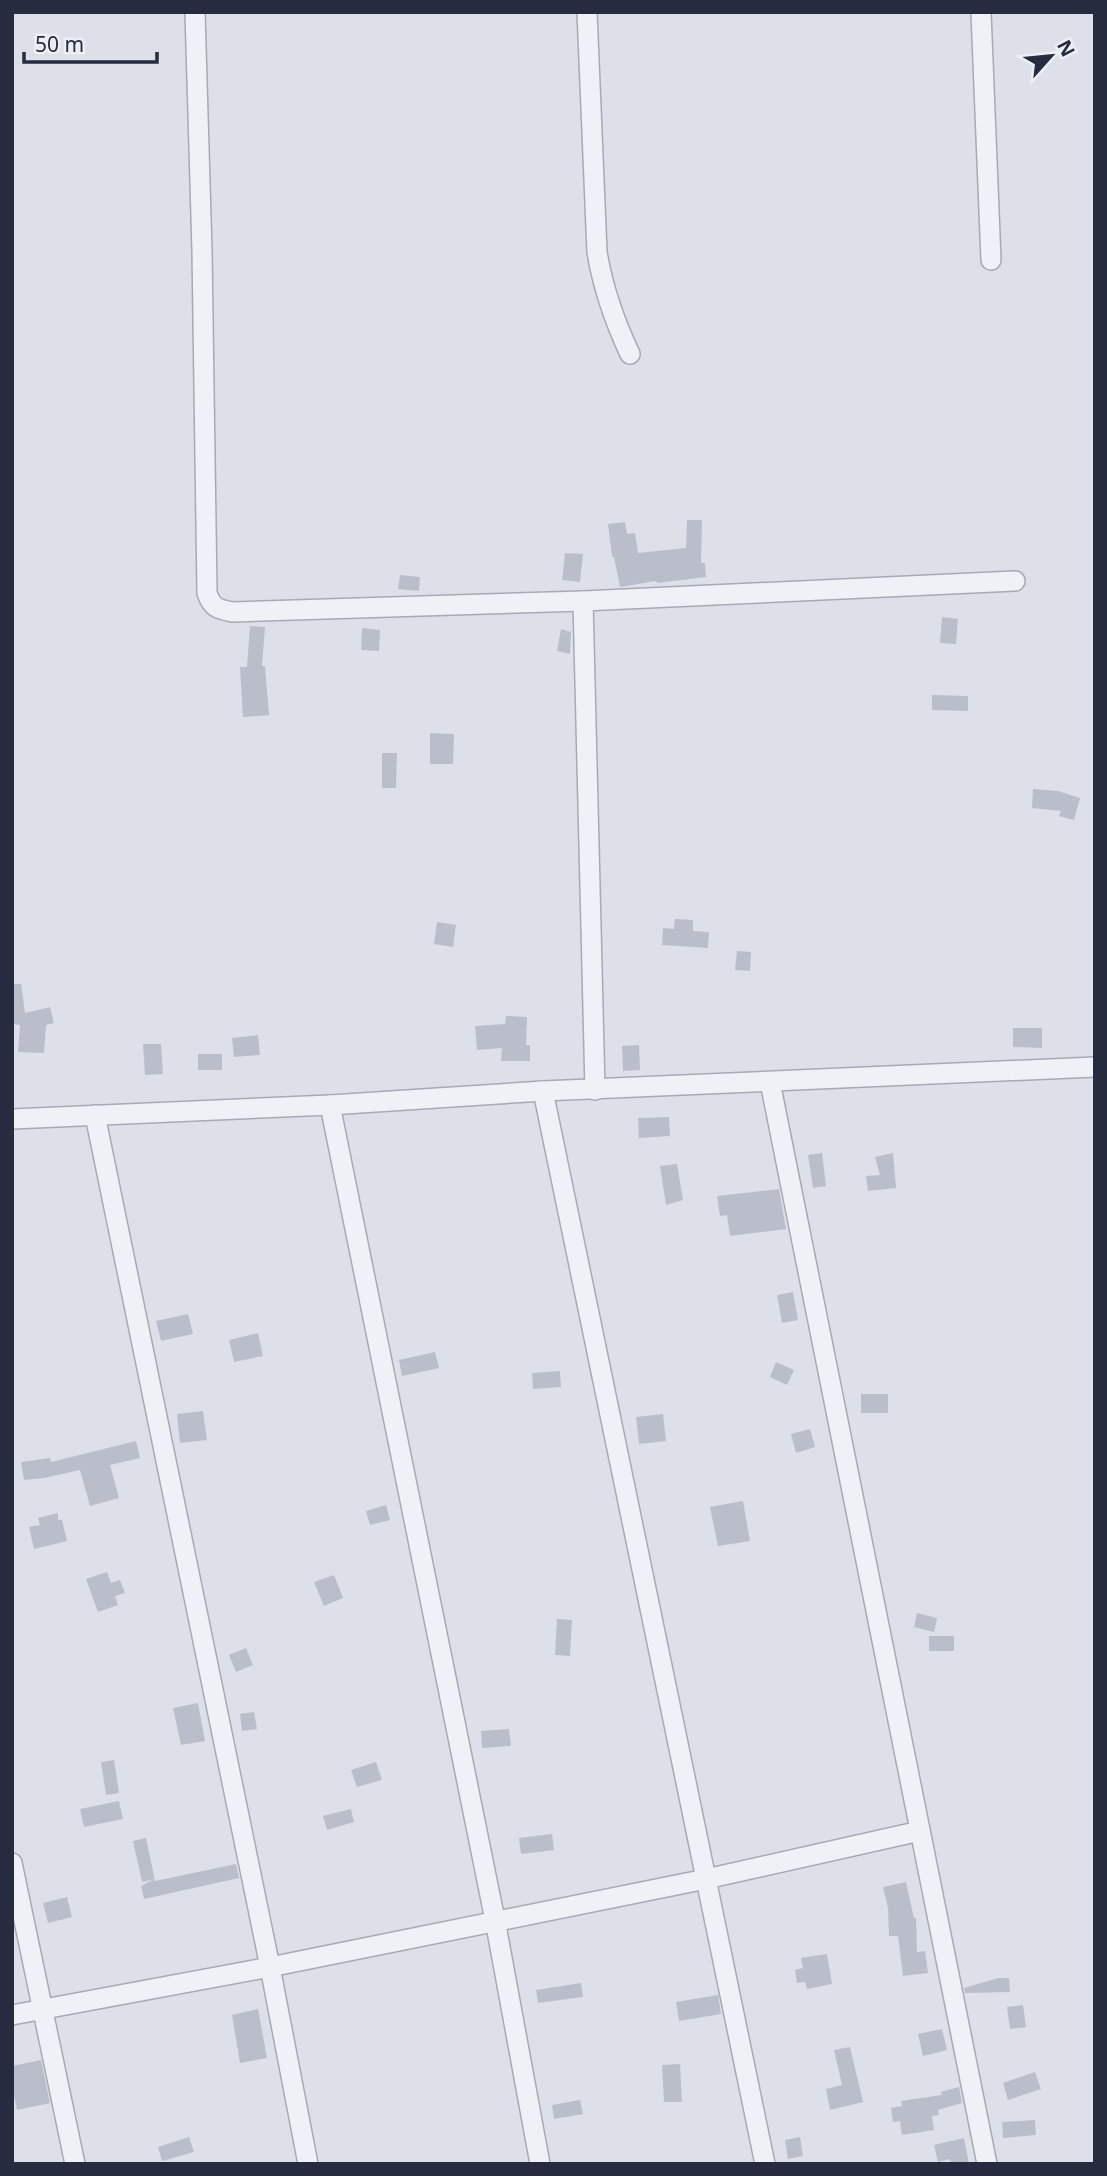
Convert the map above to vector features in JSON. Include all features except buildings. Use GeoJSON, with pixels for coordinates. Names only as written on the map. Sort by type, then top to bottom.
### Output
{"type":"FeatureCollection","features":[{"type":"Feature","properties":{"kind":"street"},"geometry":{"type":"LineString","coordinates":[[195,12],[207,593],[210,604],[216,609],[232,612],[583,601],[1015,581]]}},
{"type":"Feature","properties":{"kind":"street"},"geometry":{"type":"LineString","coordinates":[[587,12],[597,252],[601,279],[611,312],[630,354]]}},
{"type":"Feature","properties":{"kind":"street"},"geometry":{"type":"LineString","coordinates":[[981,12],[990,260]]}},
{"type":"Feature","properties":{"kind":"street"},"geometry":{"type":"LineString","coordinates":[[583,601],[595,1090]]}},
{"type":"Feature","properties":{"kind":"street"},"geometry":{"type":"LineString","coordinates":[[12,1119],[330,1105],[543,1091],[1095,1067]]}},
{"type":"Feature","properties":{"kind":"street"},"geometry":{"type":"LineString","coordinates":[[770,1082],[988,2164]]}},
{"type":"Feature","properties":{"kind":"street"},"geometry":{"type":"LineString","coordinates":[[543,1091],[765,2164]]}},
{"type":"Feature","properties":{"kind":"street"},"geometry":{"type":"LineString","coordinates":[[330,1105],[495,1920],[540,2164]]}},
{"type":"Feature","properties":{"kind":"street"},"geometry":{"type":"LineString","coordinates":[[95,1115],[308,2164]]}},
{"type":"Feature","properties":{"kind":"street"},"geometry":{"type":"LineString","coordinates":[[12,2015],[270,1967],[706,1879],[920,1831]]}},
{"type":"Feature","properties":{"kind":"street"},"geometry":{"type":"LineString","coordinates":[[12,1863],[75,2164]]}}]}
